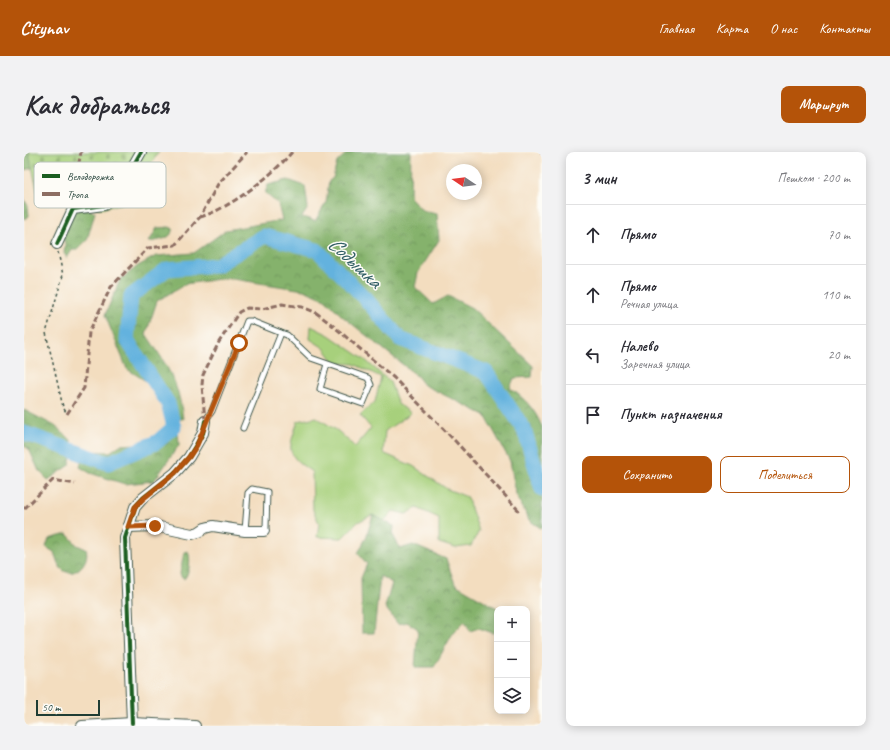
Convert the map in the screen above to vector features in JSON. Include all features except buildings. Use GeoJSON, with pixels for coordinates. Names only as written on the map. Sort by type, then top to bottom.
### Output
{"type":"FeatureCollection","features":[{"type":"Feature","properties":{"kind":"street"},"geometry":{"type":"LineString","coordinates":[[135,162],[141,152]]}},
{"type":"Feature","properties":{"kind":"street"},"geometry":{"type":"LineString","coordinates":[[56,244],[73,209],[81,208]]}},
{"type":"Feature","properties":{"kind":"street"},"geometry":{"type":"LineString","coordinates":[[132,723],[125,538],[135,507],[175,473],[189,457],[203,433],[205,421]]}},
{"type":"Feature","properties":{"kind":"street"},"geometry":{"type":"LineString","coordinates":[[128,527],[155,526],[192,534],[213,526],[245,531],[264,531]]}},
{"type":"Feature","properties":{"kind":"street"},"geometry":{"type":"LineString","coordinates":[[82,726],[132,723],[195,726]]}},
{"type":"Feature","properties":{"kind":"lane"},"geometry":{"type":"LineString","coordinates":[[205,421],[212,411],[247,321],[251,321],[287,335],[312,358],[371,381],[371,385],[363,404],[320,389],[327,364]]}},
{"type":"Feature","properties":{"kind":"lane"},"geometry":{"type":"LineString","coordinates":[[244,428],[281,333]]}},
{"type":"Feature","properties":{"kind":"lane"},"geometry":{"type":"LineString","coordinates":[[245,531],[248,493],[252,489],[267,492],[266,528],[264,531]]}},
{"type":"Feature","properties":{"kind":"path"},"geometry":{"type":"LineString","coordinates":[[56,244],[63,275],[46,333],[67,414]]}},
{"type":"Feature","properties":{"kind":"green space"},"geometry":{"type":"Polygon","coordinates":[[[24,152],[29,152],[32,168],[24,170],[24,152]]]}},
{"type":"Feature","properties":{"kind":"green space"},"geometry":{"type":"Polygon","coordinates":[[[29,152],[159,152],[152,162],[34,162],[34,176],[29,152]]]}},
{"type":"Feature","properties":{"kind":"green space"},"geometry":{"type":"Polygon","coordinates":[[[348,152],[411,152],[410,197],[423,211],[437,214],[439,240],[418,273],[415,287],[433,304],[448,296],[472,308],[533,366],[532,377],[514,378],[510,388],[529,405],[542,427],[542,529],[529,520],[516,494],[510,461],[485,415],[424,385],[417,376],[341,315],[325,299],[304,290],[227,278],[185,284],[157,301],[146,334],[160,355],[175,384],[183,419],[176,419],[173,398],[127,369],[105,315],[120,280],[138,266],[156,256],[194,253],[226,230],[282,220],[278,204],[265,193],[268,185],[288,180],[305,186],[308,208],[302,217],[315,221],[326,203],[329,181],[333,178],[337,162],[348,152]]]}},
{"type":"Feature","properties":{"kind":"green space"},"geometry":{"type":"Polygon","coordinates":[[[24,199],[28,206],[29,216],[24,219],[24,199]]]}},
{"type":"Feature","properties":{"kind":"green space"},"geometry":{"type":"Polygon","coordinates":[[[84,208],[95,212],[87,240],[77,250],[72,250],[67,258],[64,253],[65,243],[63,238],[72,211],[84,208]]]}},
{"type":"Feature","properties":{"kind":"green space"},"geometry":{"type":"Polygon","coordinates":[[[169,227],[174,229],[170,235],[164,239],[149,242],[157,228],[169,227]]]}},
{"type":"Feature","properties":{"kind":"green space"},"geometry":{"type":"Polygon","coordinates":[[[311,326],[329,335],[364,359],[390,382],[398,404],[411,413],[385,431],[383,453],[413,466],[447,489],[467,497],[479,531],[471,546],[455,548],[439,543],[439,518],[417,508],[406,514],[393,511],[384,521],[372,515],[358,522],[342,538],[317,537],[319,523],[313,510],[312,472],[297,461],[291,451],[292,439],[298,421],[316,417],[338,431],[355,447],[371,428],[360,415],[375,402],[381,377],[354,364],[335,363],[324,348],[310,339],[311,326]]]}},
{"type":"Feature","properties":{"kind":"green space"},"geometry":{"type":"Polygon","coordinates":[[[24,410],[55,426],[71,440],[70,465],[48,480],[39,471],[29,449],[24,446],[24,410]]]}},
{"type":"Feature","properties":{"kind":"green space"},"geometry":{"type":"Polygon","coordinates":[[[178,428],[179,445],[154,481],[125,484],[90,473],[80,467],[85,451],[110,452],[120,445],[137,444],[178,428]]]}},
{"type":"Feature","properties":{"kind":"green space"},"geometry":{"type":"Polygon","coordinates":[[[373,515],[394,526],[393,535],[400,549],[413,545],[446,559],[455,584],[494,606],[494,632],[479,628],[470,631],[465,621],[453,633],[434,667],[415,667],[418,629],[407,622],[398,624],[385,607],[392,583],[380,576],[374,633],[362,633],[361,578],[367,564],[358,553],[366,538],[373,515]]]}},
{"type":"Feature","properties":{"kind":"green space"},"geometry":{"type":"Polygon","coordinates":[[[67,534],[77,545],[86,549],[87,554],[83,565],[74,572],[64,571],[57,562],[54,552],[46,547],[49,539],[67,534]]]}},
{"type":"Feature","properties":{"kind":"green space"},"geometry":{"type":"Polygon","coordinates":[[[188,551],[188,573],[184,579],[180,574],[184,552],[188,551]]]}},
{"type":"Feature","properties":{"kind":"waterway","name":"Содышка"},"geometry":{"type":"LineString","coordinates":[[24,433],[108,463],[157,442],[174,427],[168,403],[127,340],[131,296],[167,269],[217,265],[264,236],[317,250],[364,297],[400,339],[486,372],[524,429],[542,489]]}},
{"type":"Feature","properties":{"kind":"marked path"},"geometry":{"type":"LineString","coordinates":[[79,162],[81,152]]}},
{"type":"Feature","properties":{"kind":"marked path"},"geometry":{"type":"LineString","coordinates":[[67,414],[84,388],[89,332],[111,287],[148,248],[175,245],[200,217],[218,184],[247,152]]}},
{"type":"Feature","properties":{"kind":"marked path"},"geometry":{"type":"LineString","coordinates":[[200,217],[224,207],[237,199],[262,181],[292,152]]}},
{"type":"Feature","properties":{"kind":"marked path"},"geometry":{"type":"LineString","coordinates":[[205,421],[202,385],[203,375],[219,342],[239,312],[247,308],[262,309],[282,304],[302,307],[315,312],[331,324],[394,378],[456,442],[521,513]]}},
{"type":"Feature","properties":{"kind":"marked path"},"geometry":{"type":"LineString","coordinates":[[24,509],[53,480],[75,484]]}},
{"type":"Feature","properties":{"kind":"cycle path"},"geometry":{"type":"LineString","coordinates":[[135,162],[141,152]]}},
{"type":"Feature","properties":{"kind":"cycle path"},"geometry":{"type":"LineString","coordinates":[[57,244],[73,209],[81,208]]}},
{"type":"Feature","properties":{"kind":"cycle path"},"geometry":{"type":"LineString","coordinates":[[132,723],[125,538],[135,507],[143,498],[175,473],[189,457],[203,433],[205,421]]}},
{"type":"Feature","properties":{"kind":"route"},"geometry":{"type":"LineString","coordinates":[[155,526],[143,525],[128,527],[135,507],[175,473],[197,445],[203,433],[205,421],[212,411],[239,343]]}}]}
